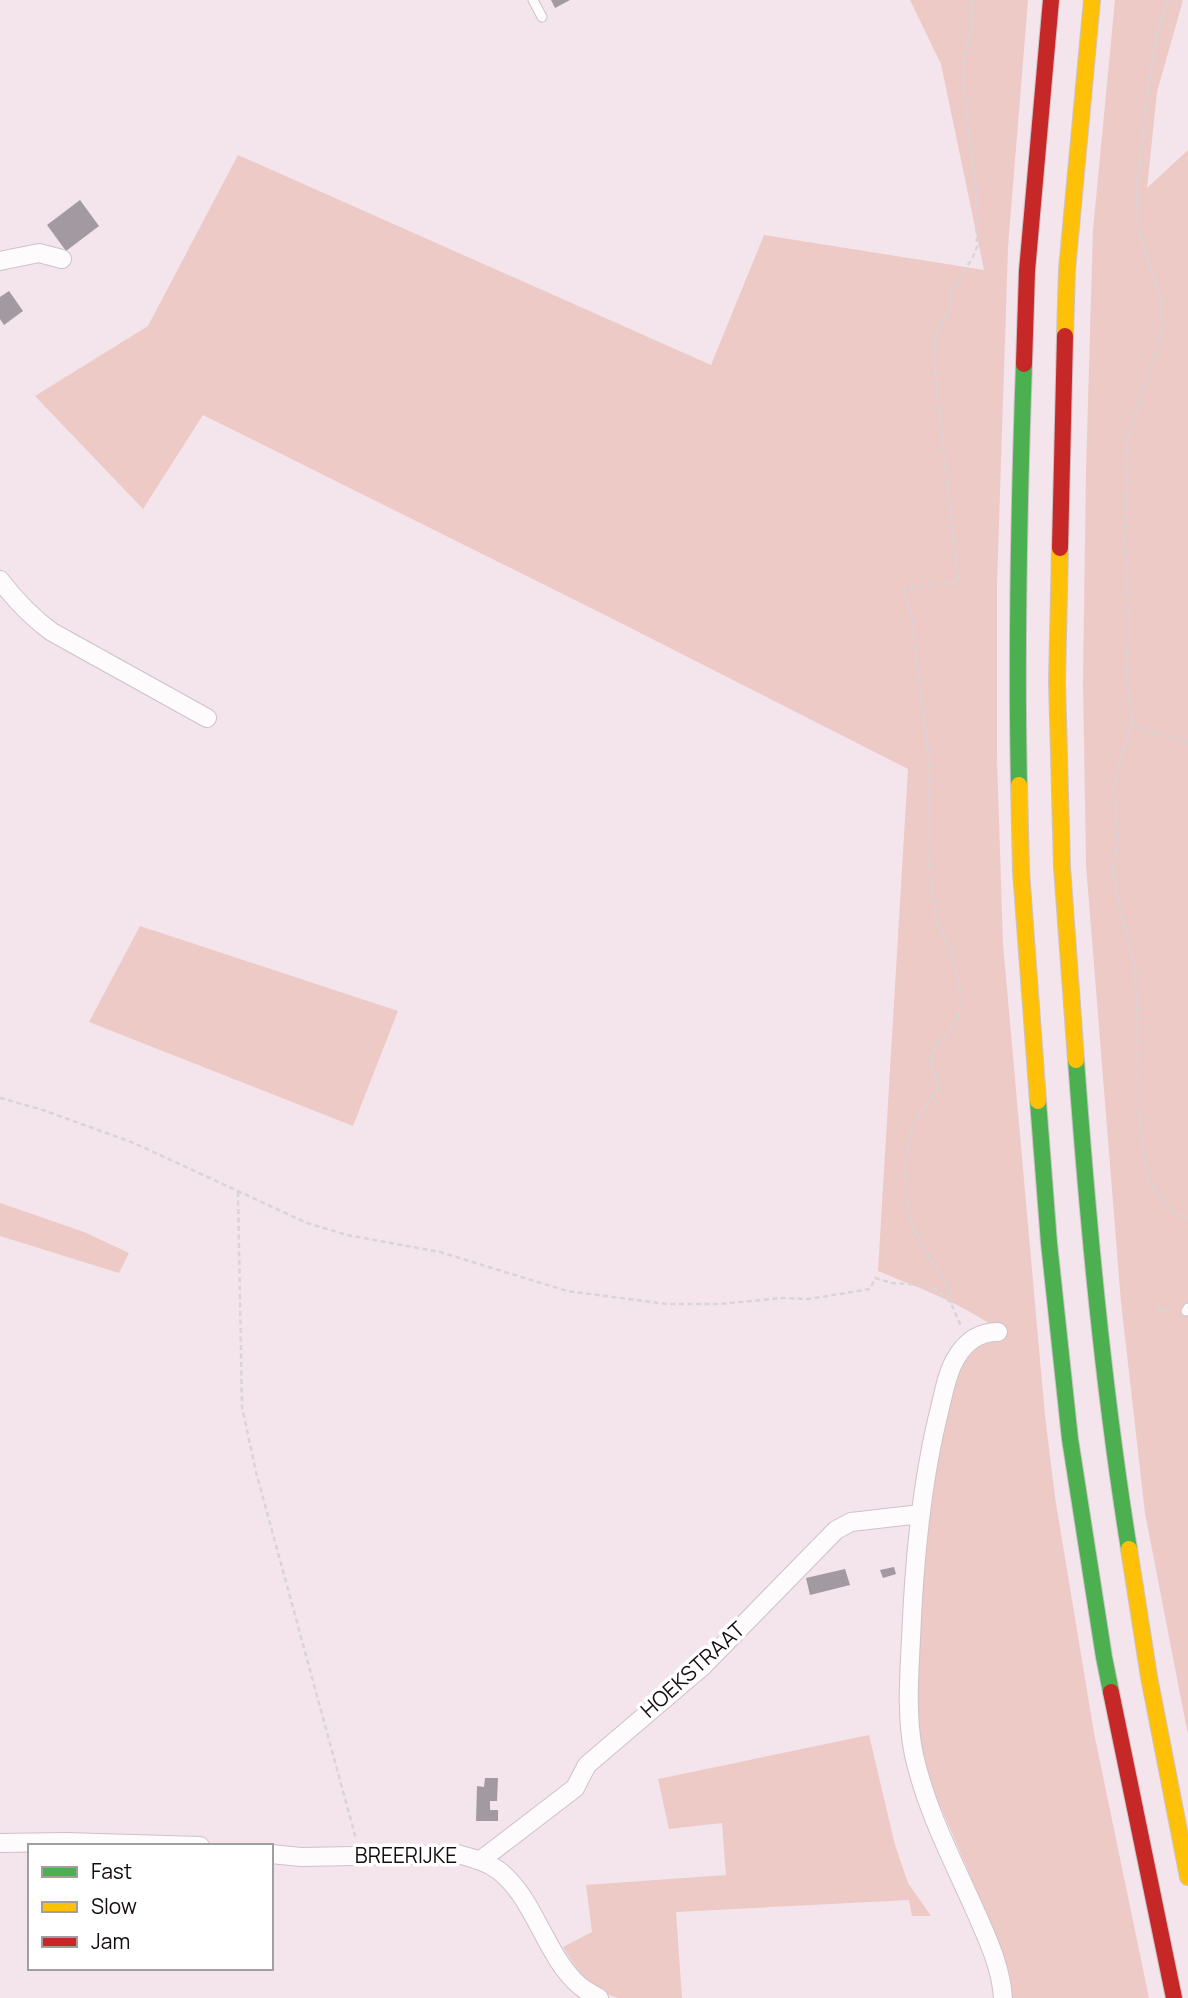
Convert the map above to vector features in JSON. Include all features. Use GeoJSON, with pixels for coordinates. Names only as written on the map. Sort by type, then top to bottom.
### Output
{"type":"FeatureCollection","features":[{"type":"Feature","properties":{"kind":"highway"},"geometry":{"type":"LineString","coordinates":[[1051,0],[1042,76],[1027,271],[1020,464],[1017,684],[1021,871],[1049,1243],[1070,1439],[1104,1657],[1174,1998]]}},
{"type":"Feature","properties":{"kind":"highway"},"geometry":{"type":"LineString","coordinates":[[1093,0],[1084,74],[1067,283],[1057,681],[1062,867],[1082,1146],[1113,1452],[1149,1677],[1188,1877]]}},
{"type":"Feature","properties":{"kind":"street"},"geometry":{"type":"LineString","coordinates":[[0,261],[39,253],[62,259]]}},
{"type":"Feature","properties":{"kind":"street"},"geometry":{"type":"LineString","coordinates":[[0,580],[17,603],[52,632],[207,718]]}},
{"type":"Feature","properties":{"kind":"street"},"geometry":{"type":"LineString","coordinates":[[998,1332],[979,1334],[970,1341],[955,1360],[945,1387],[935,1428],[921,1514],[912,1609],[908,1698],[914,1755],[936,1823],[993,1952],[1002,1979],[1003,1998]]}},
{"type":"Feature","properties":{"kind":"street","name":"HOEKSTRAAT"},"geometry":{"type":"LineString","coordinates":[[481,1860],[575,1788],[587,1765],[702,1667],[836,1530],[851,1522],[921,1514]]}},
{"type":"Feature","properties":{"kind":"street"},"geometry":{"type":"LineString","coordinates":[[0,1843],[133,1844]]}},
{"type":"Feature","properties":{"kind":"street","name":"BREERIJKE"},"geometry":{"type":"LineString","coordinates":[[273,1854],[301,1857],[457,1854],[481,1860],[500,1872],[526,1904],[561,1964],[580,1986],[599,1998]]}},
{"type":"Feature","properties":{"kind":"lane"},"geometry":{"type":"LineString","coordinates":[[533,0],[542,17]]}},
{"type":"Feature","properties":{"kind":"path"},"geometry":{"type":"LineString","coordinates":[[951,1303],[948,1287],[916,1234],[908,1205],[906,1181],[910,1137],[917,1118],[939,1089],[931,1060],[939,1041],[958,1017],[960,997],[956,969],[935,916],[928,848],[930,766],[911,614],[904,589],[958,581],[934,361],[936,337],[950,309],[952,288],[977,247],[976,191],[964,88],[964,59],[971,30],[972,0]]}},
{"type":"Feature","properties":{"kind":"path"},"geometry":{"type":"LineString","coordinates":[[1168,0],[1158,29],[1152,65],[1138,188],[1139,230],[1161,300],[1163,331],[1127,440],[1127,673],[1132,723],[1114,788],[1118,835],[1113,870],[1135,969],[1139,1113],[1148,1177],[1156,1193],[1174,1213],[1188,1218]]}},
{"type":"Feature","properties":{"kind":"path"},"geometry":{"type":"LineString","coordinates":[[1132,723],[1143,730],[1183,740],[1188,744]]}},
{"type":"Feature","properties":{"kind":"path"},"geometry":{"type":"LineString","coordinates":[[0,1098],[98,1128],[323,1228],[440,1252],[567,1290],[667,1304],[720,1304],[783,1298],[809,1299],[870,1289],[875,1278],[892,1283],[926,1285],[937,1290],[951,1303],[970,1341]]}},
{"type":"Feature","properties":{"kind":"path"},"geometry":{"type":"LineString","coordinates":[[238,1191],[242,1407],[257,1472],[361,1856]]}},
{"type":"Feature","properties":{"kind":"path"},"geometry":{"type":"LineString","coordinates":[[1156,1310],[1187,1309]]}},
{"type":"Feature","properties":{"kind":"shaded area"},"geometry":{"type":"Polygon","coordinates":[[[910,0],[1028,0],[1008,247],[997,585],[997,758],[1003,944],[1045,1416],[1055,1497],[1094,1733],[1149,1998],[1008,1998],[1006,1969],[986,1912],[929,1780],[916,1739],[913,1694],[935,1453],[963,1361],[988,1338],[993,1326],[952,1302],[878,1271],[908,769],[203,415],[143,509],[35,396],[148,326],[238,155],[711,365],[764,235],[984,270],[941,64],[910,0]]]}},
{"type":"Feature","properties":{"kind":"shaded area"},"geometry":{"type":"Polygon","coordinates":[[[1115,0],[1183,0],[1157,92],[1147,188],[1188,150],[1188,1735],[1145,1513],[1121,1302],[1086,865],[1083,681],[1093,230],[1115,0]]]}},
{"type":"Feature","properties":{"kind":"shaded area"},"geometry":{"type":"Polygon","coordinates":[[[140,926],[398,1011],[353,1126],[89,1022],[140,926]]]}},
{"type":"Feature","properties":{"kind":"shaded area"},"geometry":{"type":"Polygon","coordinates":[[[0,1203],[84,1232],[129,1253],[119,1273],[0,1236],[0,1203]]]}},
{"type":"Feature","properties":{"kind":"shaded area"},"geometry":{"type":"Polygon","coordinates":[[[869,1735],[895,1845],[908,1883],[931,1916],[912,1916],[909,1900],[676,1912],[682,1998],[619,1998],[593,1985],[579,1971],[563,1947],[592,1932],[586,1885],[726,1875],[722,1823],[669,1829],[658,1779],[869,1735]]]}},
{"type":"Feature","properties":{"kind":"building"},"geometry":{"type":"Polygon","coordinates":[[[551,0],[570,0],[555,8],[551,0]]]}},
{"type":"Feature","properties":{"kind":"building"},"geometry":{"type":"Polygon","coordinates":[[[80,200],[99,226],[66,251],[47,225],[80,200]]]}},
{"type":"Feature","properties":{"kind":"building"},"geometry":{"type":"Polygon","coordinates":[[[9,291],[23,311],[4,325],[0,319],[0,297],[9,291]]]}},
{"type":"Feature","properties":{"kind":"building"},"geometry":{"type":"Polygon","coordinates":[[[894,1567],[896,1574],[883,1578],[880,1570],[894,1567]]]}},
{"type":"Feature","properties":{"kind":"building"},"geometry":{"type":"Polygon","coordinates":[[[845,1569],[850,1585],[810,1595],[806,1578],[845,1569]]]}},
{"type":"Feature","properties":{"kind":"building"},"geometry":{"type":"Polygon","coordinates":[[[485,1778],[498,1778],[497,1801],[490,1801],[490,1810],[498,1810],[498,1821],[476,1821],[477,1786],[484,1787],[485,1778]]]}},
{"type":"Feature","properties":{"kind":"traffic: fast"},"geometry":{"type":"LineString","coordinates":[[1019,785],[1018,575],[1024,364]]}},
{"type":"Feature","properties":{"kind":"traffic: fast"},"geometry":{"type":"LineString","coordinates":[[1076,1060],[1097,1305],[1129,1549]]}},
{"type":"Feature","properties":{"kind":"traffic: fast"},"geometry":{"type":"LineString","coordinates":[[1038,1101],[1049,1243],[1070,1439],[1111,1692]]}},
{"type":"Feature","properties":{"kind":"traffic: slow"},"geometry":{"type":"LineString","coordinates":[[1065,336],[1067,270],[1092,0]]}},
{"type":"Feature","properties":{"kind":"traffic: slow"},"geometry":{"type":"LineString","coordinates":[[1060,548],[1057,681],[1062,867],[1076,1060]]}},
{"type":"Feature","properties":{"kind":"traffic: slow"},"geometry":{"type":"LineString","coordinates":[[1019,785],[1021,871],[1038,1101]]}},
{"type":"Feature","properties":{"kind":"traffic: slow"},"geometry":{"type":"LineString","coordinates":[[1129,1549],[1149,1677],[1188,1877]]}},
{"type":"Feature","properties":{"kind":"traffic: jam"},"geometry":{"type":"LineString","coordinates":[[1024,364],[1027,271],[1051,0]]}},
{"type":"Feature","properties":{"kind":"traffic: jam"},"geometry":{"type":"LineString","coordinates":[[1060,548],[1065,336]]}},
{"type":"Feature","properties":{"kind":"traffic: jam"},"geometry":{"type":"LineString","coordinates":[[1111,1692],[1174,1998]]}}]}
